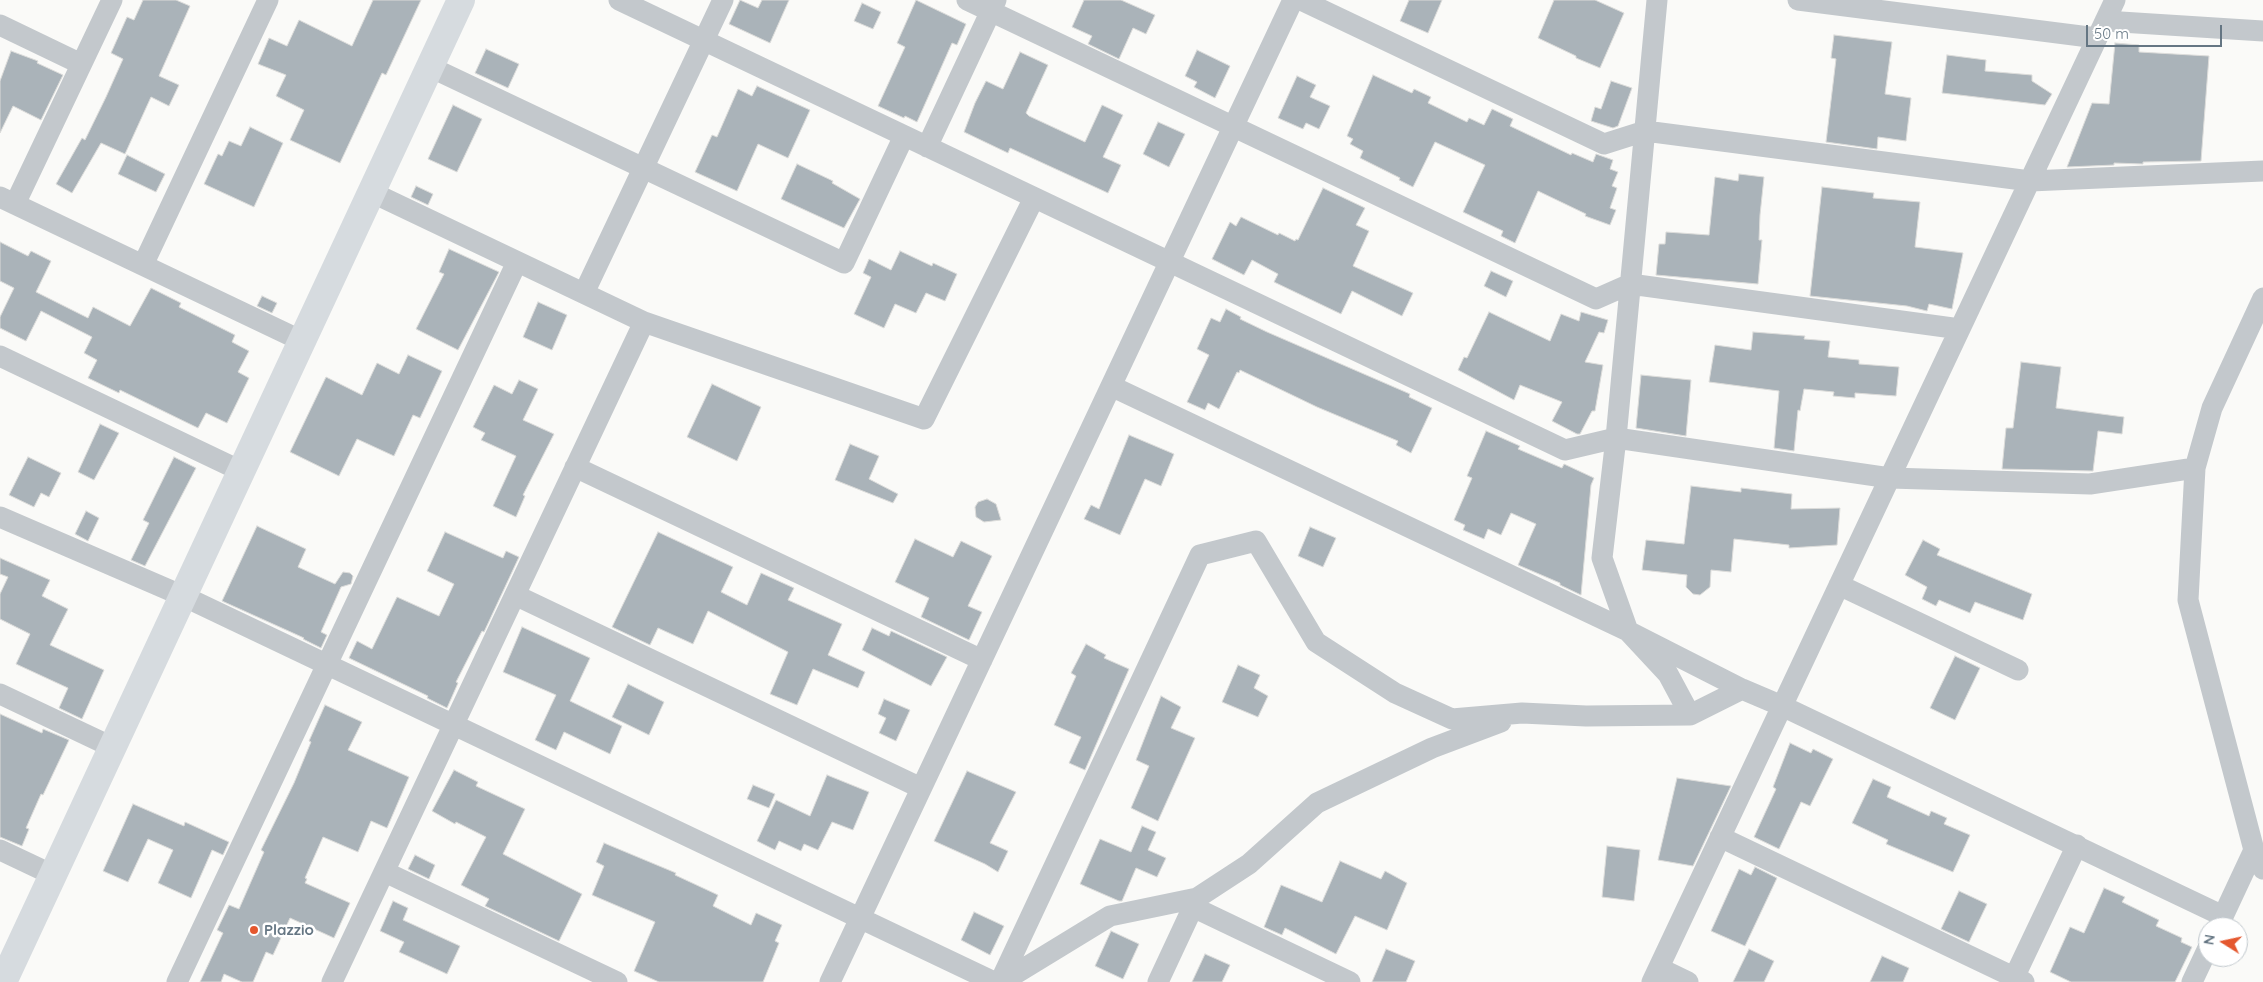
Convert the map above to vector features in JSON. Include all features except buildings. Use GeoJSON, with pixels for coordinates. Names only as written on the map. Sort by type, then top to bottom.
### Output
{"type":"FeatureCollection","features":[{"type":"Feature","properties":{"kind":"main road"},"geometry":{"type":"LineString","coordinates":[[2,982],[461,0]]}},
{"type":"Feature","properties":{"kind":"street"},"geometry":{"type":"LineString","coordinates":[[112,0],[81,64],[8,200],[302,341]]}},
{"type":"Feature","properties":{"kind":"street"},"geometry":{"type":"LineString","coordinates":[[143,265],[268,0]]}},
{"type":"Feature","properties":{"kind":"street"},"geometry":{"type":"LineString","coordinates":[[619,0],[1565,450],[1616,438],[1890,478],[2090,484],[2195,468]]}},
{"type":"Feature","properties":{"kind":"street"},"geometry":{"type":"LineString","coordinates":[[584,294],[723,0]]}},
{"type":"Feature","properties":{"kind":"street"},"geometry":{"type":"LineString","coordinates":[[967,0],[993,6],[1233,126],[1596,299],[1630,284],[1960,329]]}},
{"type":"Feature","properties":{"kind":"street"},"geometry":{"type":"LineString","coordinates":[[830,982],[1293,0]]}},
{"type":"Feature","properties":{"kind":"street"},"geometry":{"type":"LineString","coordinates":[[1301,0],[1604,144],[1645,131],[2030,182],[2263,171]]}},
{"type":"Feature","properties":{"kind":"street"},"geometry":{"type":"LineString","coordinates":[[1657,0],[1616,438],[1602,558],[1628,631],[1668,674],[1690,715]]}},
{"type":"Feature","properties":{"kind":"street"},"geometry":{"type":"LineString","coordinates":[[1798,0],[2101,30],[2263,31]]}},
{"type":"Feature","properties":{"kind":"street"},"geometry":{"type":"LineString","coordinates":[[1688,982],[1655,975],[2115,0]]}},
{"type":"Feature","properties":{"kind":"street"},"geometry":{"type":"LineString","coordinates":[[927,147],[993,6]]}},
{"type":"Feature","properties":{"kind":"street"},"geometry":{"type":"LineString","coordinates":[[0,25],[81,64]]}},
{"type":"Feature","properties":{"kind":"street"},"geometry":{"type":"LineString","coordinates":[[430,66],[844,263],[904,136]]}},
{"type":"Feature","properties":{"kind":"street"},"geometry":{"type":"LineString","coordinates":[[371,192],[644,322],[924,419],[1034,198]]}},
{"type":"Feature","properties":{"kind":"street"},"geometry":{"type":"LineString","coordinates":[[177,982],[517,262]]}},
{"type":"Feature","properties":{"kind":"street"},"geometry":{"type":"LineString","coordinates":[[2263,298],[2212,408],[2195,468],[2188,600],[2254,850],[2263,869]]}},
{"type":"Feature","properties":{"kind":"street"},"geometry":{"type":"LineString","coordinates":[[332,982],[644,322]]}},
{"type":"Feature","properties":{"kind":"street"},"geometry":{"type":"LineString","coordinates":[[0,356],[241,471]]}},
{"type":"Feature","properties":{"kind":"street"},"geometry":{"type":"LineString","coordinates":[[1111,386],[1628,631],[1742,689],[2077,845],[2212,917]]}},
{"type":"Feature","properties":{"kind":"street"},"geometry":{"type":"LineString","coordinates":[[576,467],[982,660]]}},
{"type":"Feature","properties":{"kind":"street"},"geometry":{"type":"LineString","coordinates":[[0,517],[183,596],[994,982]]}},
{"type":"Feature","properties":{"kind":"street"},"geometry":{"type":"LineString","coordinates":[[1001,982],[1200,555],[1256,541],[1316,642],[1394,693],[1452,719],[1522,713],[1586,716],[1690,715],[1742,689]]}},
{"type":"Feature","properties":{"kind":"street"},"geometry":{"type":"LineString","coordinates":[[1839,585],[2018,670]]}},
{"type":"Feature","properties":{"kind":"street"},"geometry":{"type":"LineString","coordinates":[[515,595],[921,788]]}},
{"type":"Feature","properties":{"kind":"street"},"geometry":{"type":"LineString","coordinates":[[0,694],[112,747]]}},
{"type":"Feature","properties":{"kind":"street"},"geometry":{"type":"LineString","coordinates":[[1001,982],[1110,916],[1197,898],[1249,864],[1317,803],[1432,748],[1522,713]]}},
{"type":"Feature","properties":{"kind":"street"},"geometry":{"type":"LineString","coordinates":[[1720,837],[2017,980],[2077,845]]}},
{"type":"Feature","properties":{"kind":"street"},"geometry":{"type":"LineString","coordinates":[[0,850],[53,875]]}},
{"type":"Feature","properties":{"kind":"street"},"geometry":{"type":"LineString","coordinates":[[2222,917],[2254,850]]}},
{"type":"Feature","properties":{"kind":"street"},"geometry":{"type":"LineString","coordinates":[[385,872],[617,982]]}},
{"type":"Feature","properties":{"kind":"street"},"geometry":{"type":"LineString","coordinates":[[1158,982],[1193,907],[1350,982]]}},
{"type":"Feature","properties":{"kind":"street"},"geometry":{"type":"LineString","coordinates":[[2192,982],[2199,967]]}},
{"type":"Feature","properties":{"kind":"place","name":"Plazzio"},"geometry":{"type":"Point","coordinates":[254,930]}}]}
